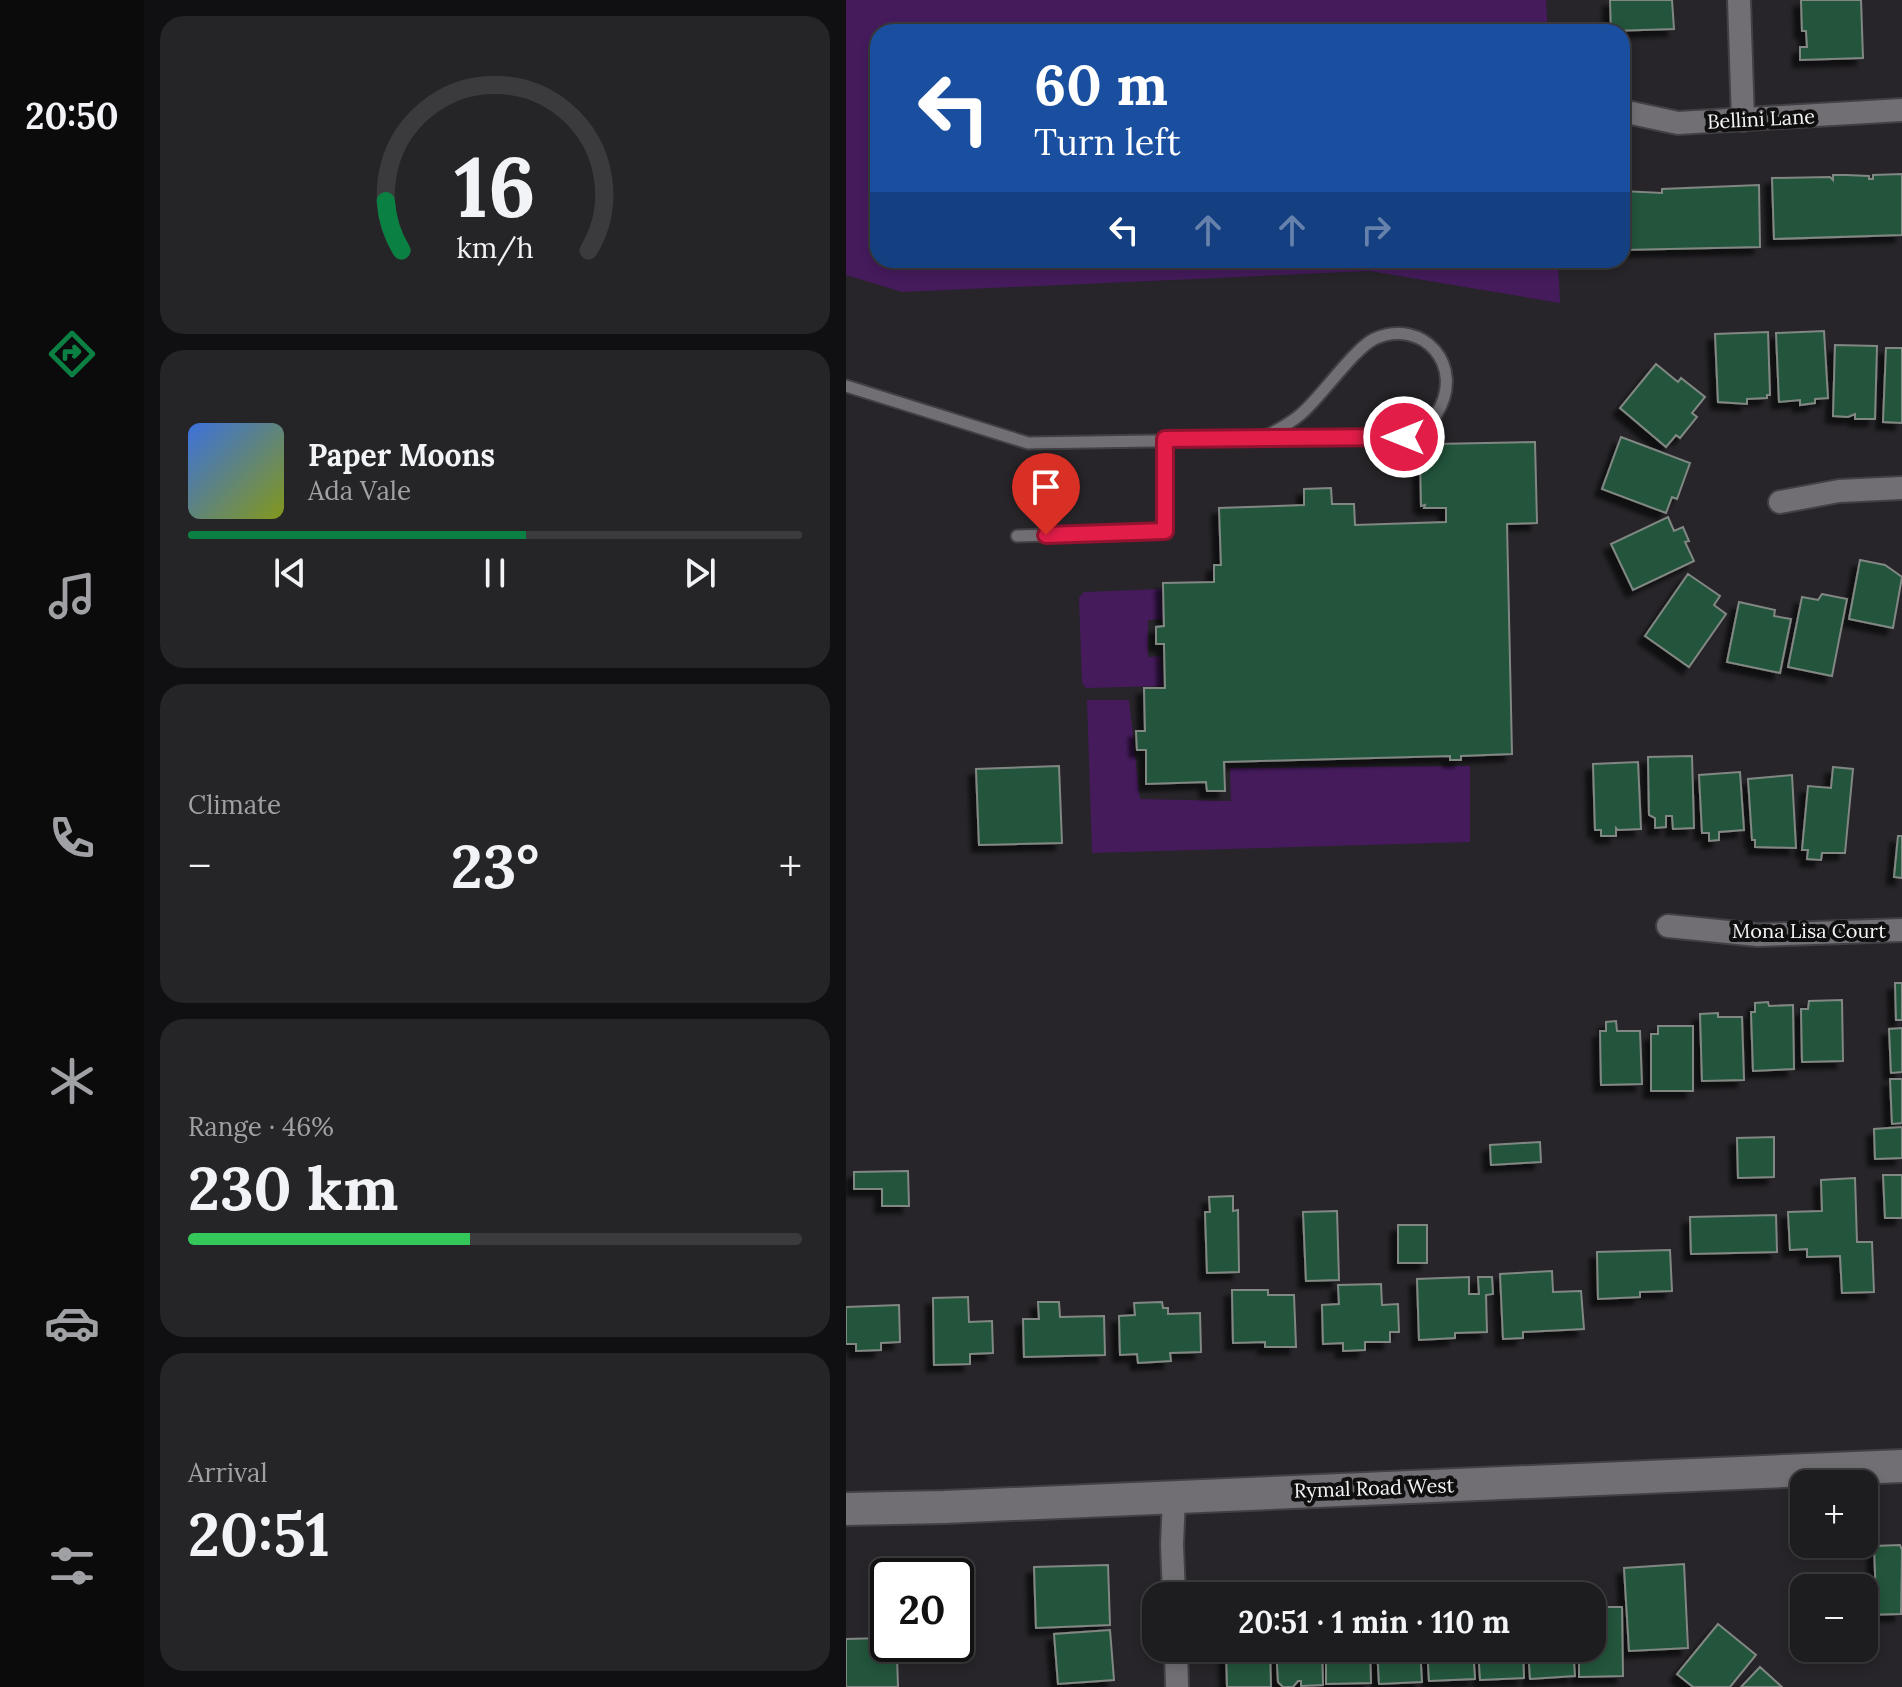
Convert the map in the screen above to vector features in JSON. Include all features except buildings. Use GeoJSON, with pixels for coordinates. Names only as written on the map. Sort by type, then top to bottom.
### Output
{"type":"FeatureCollection","features":[{"type":"Feature","properties":{"kind":"main road","name":"Rymal Road West"},"geometry":{"type":"LineString","coordinates":[[846,1509],[1902,1466]]}},
{"type":"Feature","properties":{"kind":"street"},"geometry":{"type":"LineString","coordinates":[[1739,0],[1743,120]]}},
{"type":"Feature","properties":{"kind":"street","name":"Bellini Lane"},"geometry":{"type":"LineString","coordinates":[[1630,113],[1678,123],[1902,110]]}},
{"type":"Feature","properties":{"kind":"street"},"geometry":{"type":"LineString","coordinates":[[1780,502],[1839,491],[1902,488]]}},
{"type":"Feature","properties":{"kind":"street","name":"Mona Lisa Court"},"geometry":{"type":"LineString","coordinates":[[1668,926],[1758,935],[1902,930]]}},
{"type":"Feature","properties":{"kind":"street"},"geometry":{"type":"LineString","coordinates":[[1173,1582],[1174,1497]]}},
{"type":"Feature","properties":{"kind":"street"},"geometry":{"type":"LineString","coordinates":[[1176,1662],[1177,1687]]}},
{"type":"Feature","properties":{"kind":"lane"},"geometry":{"type":"LineString","coordinates":[[846,386],[1028,443],[1404,437],[1429,427],[1443,404],[1448,382],[1444,361],[1427,342],[1411,336],[1391,333],[1370,341],[1301,414],[1265,437]]}},
{"type":"Feature","properties":{"kind":"lane"},"geometry":{"type":"LineString","coordinates":[[1017,536],[1165,531],[1165,439]]}},
{"type":"Feature","properties":{"kind":"shaded area"},"geometry":{"type":"Polygon","coordinates":[[[846,0],[1546,0],[1548,24],[870,24],[870,268],[1558,268],[1560,303],[1370,271],[902,292],[846,275],[846,0]]]}},
{"type":"Feature","properties":{"kind":"shaded area"},"geometry":{"type":"Polygon","coordinates":[[[1161,589],[1163,619],[1148,620],[1148,657],[1161,656],[1163,686],[1086,688],[1082,683],[1079,598],[1084,592],[1161,589]]]}},
{"type":"Feature","properties":{"kind":"shaded area"},"geometry":{"type":"Polygon","coordinates":[[[1087,700],[1129,700],[1140,799],[1231,801],[1230,768],[1470,766],[1470,842],[1092,853],[1087,700]]]}},
{"type":"Feature","properties":{"kind":"route"},"geometry":{"type":"LineString","coordinates":[[1046,535],[1165,531],[1165,439],[1404,437]]}}]}
